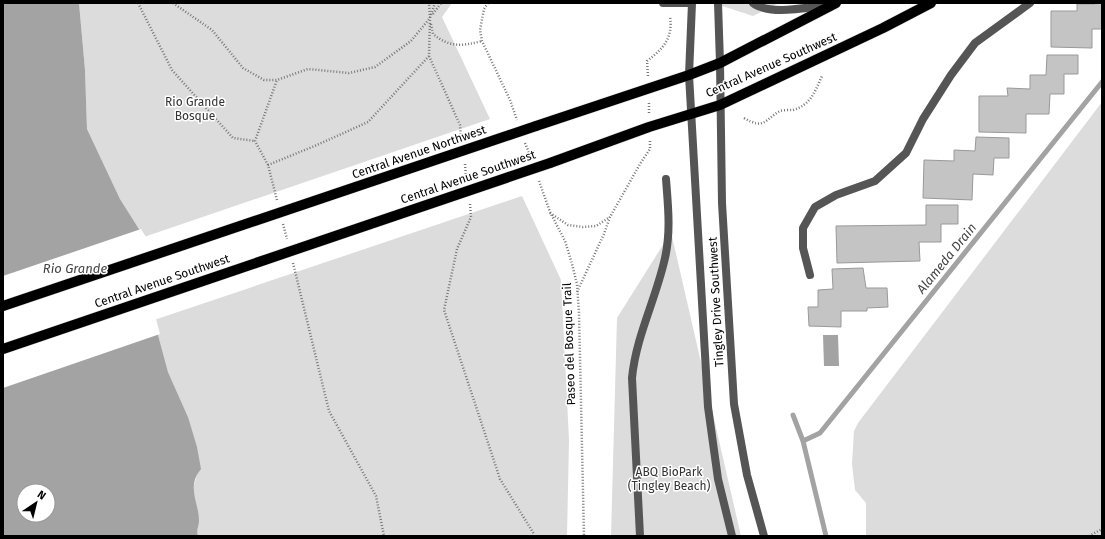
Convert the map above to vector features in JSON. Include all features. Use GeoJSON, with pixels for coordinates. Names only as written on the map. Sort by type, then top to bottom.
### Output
{"type":"FeatureCollection","features":[{"type":"Feature","properties":{"kind":"main road","name":"Central Avenue Southwest"},"geometry":{"type":"LineString","coordinates":[[3,349],[550,163],[649,127],[720,105],[883,28],[931,3]]}},
{"type":"Feature","properties":{"kind":"main road","name":"Central Avenue Northwest"},"geometry":{"type":"LineString","coordinates":[[3,306],[689,75],[720,63],[834,4]]}},
{"type":"Feature","properties":{"kind":"street"},"geometry":{"type":"LineString","coordinates":[[663,3],[691,3]]}},
{"type":"Feature","properties":{"kind":"street","name":"Tingley Drive Southwest"},"geometry":{"type":"LineString","coordinates":[[691,3],[689,75],[708,407],[718,479],[732,536]]}},
{"type":"Feature","properties":{"kind":"street","name":"Tingley Drive Southwest"},"geometry":{"type":"LineString","coordinates":[[718,3],[722,203],[734,404],[747,475],[764,536]]}},
{"type":"Feature","properties":{"kind":"street"},"geometry":{"type":"LineString","coordinates":[[753,3],[758,7],[772,10],[834,4]]}},
{"type":"Feature","properties":{"kind":"street"},"geometry":{"type":"LineString","coordinates":[[810,275],[802,248],[803,228],[815,207],[836,195],[875,181],[906,153],[923,119],[943,87],[975,43],[1030,3]]}},
{"type":"Feature","properties":{"kind":"street"},"geometry":{"type":"LineString","coordinates":[[640,536],[632,378],[638,342],[656,288],[668,245],[666,179]]}},
{"type":"Feature","properties":{"kind":"path"},"geometry":{"type":"LineString","coordinates":[[138,3],[172,70],[233,138],[255,141]]}},
{"type":"Feature","properties":{"kind":"path"},"geometry":{"type":"LineString","coordinates":[[173,3],[212,30],[243,68],[264,80],[277,80],[308,69],[349,73],[375,67],[411,41],[441,3]]}},
{"type":"Feature","properties":{"kind":"path"},"geometry":{"type":"LineString","coordinates":[[429,3],[429,56],[460,124],[462,140]]}},
{"type":"Feature","properties":{"kind":"path"},"geometry":{"type":"LineString","coordinates":[[436,3],[430,18],[433,34],[441,41],[461,46],[482,41]]}},
{"type":"Feature","properties":{"kind":"path"},"geometry":{"type":"LineString","coordinates":[[488,3],[484,9],[480,30],[482,41],[510,100],[518,123]]}},
{"type":"Feature","properties":{"kind":"path"},"geometry":{"type":"LineString","coordinates":[[577,292],[604,234],[610,217],[650,149],[647,61],[660,52],[668,39],[671,32],[670,12]]}},
{"type":"Feature","properties":{"kind":"path"},"geometry":{"type":"LineString","coordinates":[[268,165],[368,122],[429,56]]}},
{"type":"Feature","properties":{"kind":"path"},"geometry":{"type":"LineString","coordinates":[[744,118],[752,123],[761,124],[771,119],[781,111],[793,110],[805,105],[811,99],[822,76]]}},
{"type":"Feature","properties":{"kind":"path"},"geometry":{"type":"LineString","coordinates":[[277,80],[255,141],[268,165],[278,203]]}},
{"type":"Feature","properties":{"kind":"path"},"geometry":{"type":"LineString","coordinates":[[523,138],[531,160]]}},
{"type":"Feature","properties":{"kind":"path"},"geometry":{"type":"LineString","coordinates":[[465,163],[466,178]]}},
{"type":"Feature","properties":{"kind":"path","name":"Paseo del Bosque Trail"},"geometry":{"type":"LineString","coordinates":[[537,175],[550,212],[565,241],[577,284],[584,536]]}},
{"type":"Feature","properties":{"kind":"path"},"geometry":{"type":"LineString","coordinates":[[469,201],[471,217],[457,249],[444,310],[500,479],[534,536]]}},
{"type":"Feature","properties":{"kind":"path"},"geometry":{"type":"LineString","coordinates":[[550,212],[568,225],[584,227],[596,226],[610,217]]}},
{"type":"Feature","properties":{"kind":"path"},"geometry":{"type":"LineString","coordinates":[[282,219],[288,242]]}},
{"type":"Feature","properties":{"kind":"path"},"geometry":{"type":"LineString","coordinates":[[292,257],[329,411],[376,496],[384,536]]}},
{"type":"Feature","properties":{"kind":"path"},"geometry":{"type":"LineString","coordinates":[[1089,536],[1102,529]]}},
{"type":"Feature","properties":{"kind":"green space","name":"Rio Grande Bosque"},"geometry":{"type":"Polygon","coordinates":[[[79,3],[452,3],[442,17],[490,119],[144,237],[120,199],[87,129],[85,70],[79,3]]]}},
{"type":"Feature","properties":{"kind":"green space"},"geometry":{"type":"Polygon","coordinates":[[[713,3],[779,3],[753,16],[713,3]]]}},
{"type":"Feature","properties":{"kind":"green space"},"geometry":{"type":"Polygon","coordinates":[[[1102,102],[1102,536],[866,536],[866,503],[855,490],[852,464],[854,431],[858,423],[1102,102]]]}},
{"type":"Feature","properties":{"kind":"green space"},"geometry":{"type":"Polygon","coordinates":[[[522,196],[561,280],[569,440],[567,536],[198,536],[197,532],[199,521],[193,489],[197,474],[188,417],[168,372],[154,320],[522,196]]]}},
{"type":"Feature","properties":{"kind":"green space","name":"ABQ BioPark (Tingley Beach)"},"geometry":{"type":"Polygon","coordinates":[[[671,232],[741,536],[611,536],[617,318],[671,232]]]}},
{"type":"Feature","properties":{"kind":"water","name":"Rio Grande"},"geometry":{"type":"Polygon","coordinates":[[[3,3],[79,3],[85,70],[87,129],[120,199],[144,237],[154,320],[168,372],[188,417],[197,447],[201,469],[194,482],[194,495],[199,521],[197,532],[198,536],[3,536],[3,3]]]}},
{"type":"Feature","properties":{"kind":"water"},"geometry":{"type":"Polygon","coordinates":[[[823,335],[838,335],[839,366],[824,366],[823,335]]]}},
{"type":"Feature","properties":{"kind":"pier"},"geometry":{"type":"Polygon","coordinates":[[[141,229],[146,237],[156,319],[160,334],[3,388],[3,276],[141,229]]]}},
{"type":"Feature","properties":{"kind":"building"},"geometry":{"type":"Polygon","coordinates":[[[1102,3],[1102,29],[1092,29],[1092,48],[1051,47],[1051,11],[1077,11],[1077,4],[1102,3]]]}},
{"type":"Feature","properties":{"kind":"building"},"geometry":{"type":"Polygon","coordinates":[[[1047,55],[1078,55],[1078,74],[1064,74],[1064,94],[1050,94],[1049,114],[1026,114],[1026,133],[979,132],[979,96],[1008,96],[1007,88],[1030,89],[1030,75],[1046,75],[1047,55]]]}},
{"type":"Feature","properties":{"kind":"building"},"geometry":{"type":"Polygon","coordinates":[[[976,137],[1009,138],[1009,158],[994,158],[993,175],[973,174],[972,200],[923,198],[924,160],[954,161],[954,150],[975,151],[976,137]]]}},
{"type":"Feature","properties":{"kind":"building"},"geometry":{"type":"Polygon","coordinates":[[[926,205],[958,205],[958,224],[941,224],[941,242],[919,242],[920,261],[837,263],[836,226],[926,225],[926,205]]]}},
{"type":"Feature","properties":{"kind":"building"},"geometry":{"type":"Polygon","coordinates":[[[863,268],[866,288],[887,288],[888,307],[867,308],[867,311],[841,311],[841,327],[809,326],[808,307],[818,307],[818,290],[833,289],[832,269],[863,268]]]}},
{"type":"Feature","properties":{"kind":"waterway","name":"Alameda Drain"},"geometry":{"type":"LineString","coordinates":[[803,441],[820,433],[1102,82]]}},
{"type":"Feature","properties":{"kind":"waterway"},"geometry":{"type":"LineString","coordinates":[[793,415],[803,441],[826,536]]}}]}
